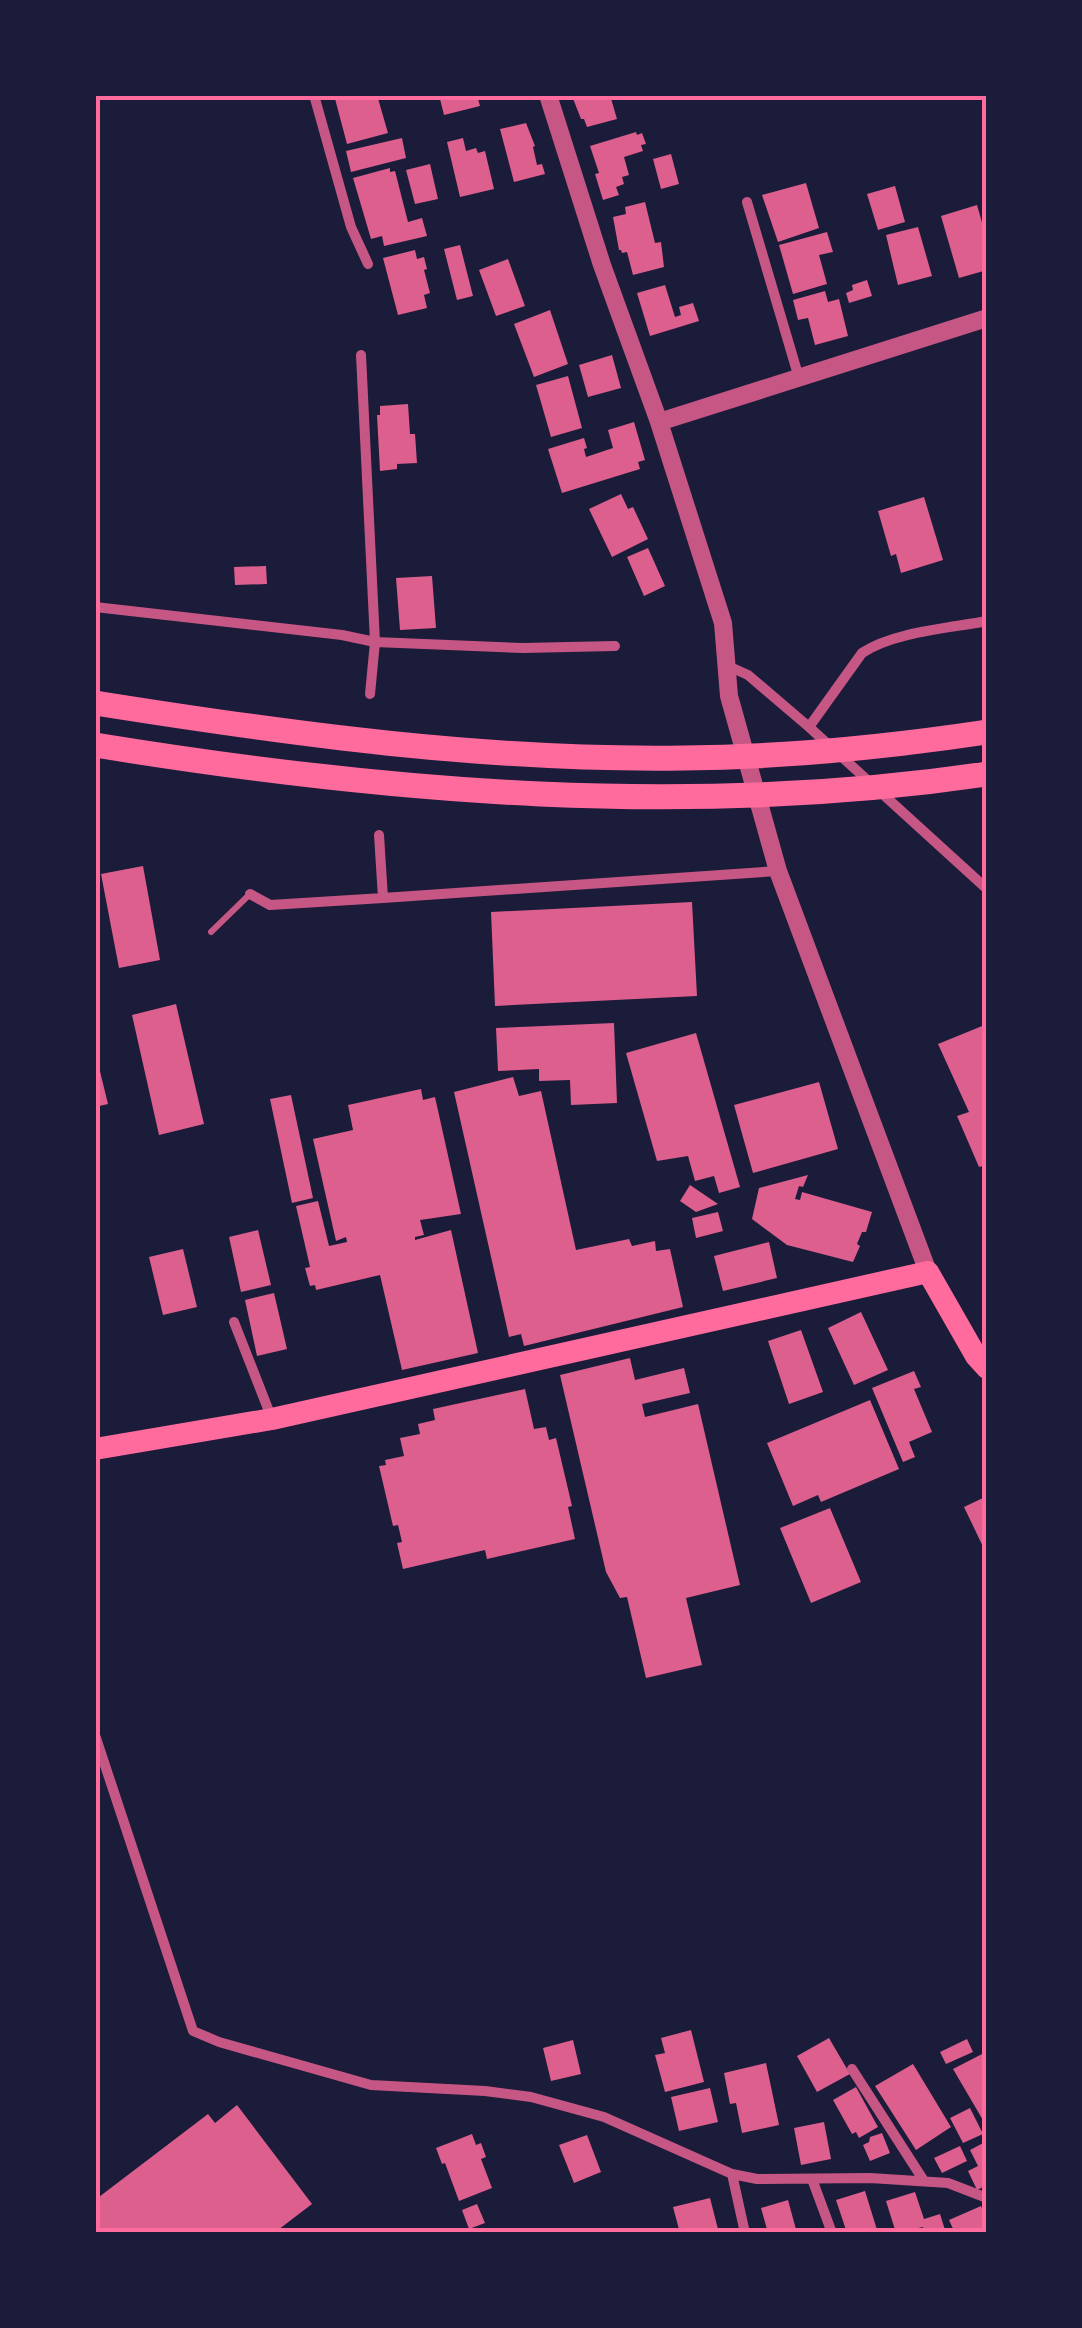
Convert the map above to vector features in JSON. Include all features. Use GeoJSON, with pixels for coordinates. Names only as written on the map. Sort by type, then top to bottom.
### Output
{"type":"FeatureCollection","features":[{"type":"Feature","properties":{"kind":"highway"},"geometry":{"type":"LineString","coordinates":[[95,704],[318,736],[565,756],[684,758],[873,748],[987,732]]}},
{"type":"Feature","properties":{"kind":"highway"},"geometry":{"type":"LineString","coordinates":[[95,745],[426,788],[558,796],[696,798],[802,794],[909,786],[987,774]]}},
{"type":"Feature","properties":{"kind":"highway"},"geometry":{"type":"LineString","coordinates":[[95,1449],[272,1419],[928,1272],[976,1356],[987,1368]]}},
{"type":"Feature","properties":{"kind":"street"},"geometry":{"type":"LineString","coordinates":[[314,95],[351,227],[368,264]]}},
{"type":"Feature","properties":{"kind":"street"},"geometry":{"type":"LineString","coordinates":[[548,95],[602,265],[660,422],[723,624],[729,696],[778,872],[928,1272]]}},
{"type":"Feature","properties":{"kind":"street"},"geometry":{"type":"LineString","coordinates":[[747,202],[799,378]]}},
{"type":"Feature","properties":{"kind":"street"},"geometry":{"type":"LineString","coordinates":[[660,422],[987,318]]}},
{"type":"Feature","properties":{"kind":"street"},"geometry":{"type":"LineString","coordinates":[[360,355],[375,642],[370,694]]}},
{"type":"Feature","properties":{"kind":"street"},"geometry":{"type":"LineString","coordinates":[[95,607],[342,634],[375,642],[523,648],[614,646]]}},
{"type":"Feature","properties":{"kind":"street"},"geometry":{"type":"LineString","coordinates":[[809,727],[862,653],[870,648],[891,639],[987,622]]}},
{"type":"Feature","properties":{"kind":"street"},"geometry":{"type":"LineString","coordinates":[[728,666],[748,675],[809,727],[987,889]]}},
{"type":"Feature","properties":{"kind":"street"},"geometry":{"type":"LineString","coordinates":[[379,835],[383,898]]}},
{"type":"Feature","properties":{"kind":"street"},"geometry":{"type":"LineString","coordinates":[[250,894],[270,906],[778,872]]}},
{"type":"Feature","properties":{"kind":"street"},"geometry":{"type":"LineString","coordinates":[[234,1322],[272,1419]]}},
{"type":"Feature","properties":{"kind":"street"},"geometry":{"type":"LineString","coordinates":[[95,1736],[193,2031],[371,2085],[531,2097],[604,2117],[732,2174],[757,2180],[924,2181],[948,2183],[987,2198]]}},
{"type":"Feature","properties":{"kind":"street"},"geometry":{"type":"LineString","coordinates":[[852,2069],[924,2181]]}},
{"type":"Feature","properties":{"kind":"street"},"geometry":{"type":"LineString","coordinates":[[732,2174],[745,2233]]}},
{"type":"Feature","properties":{"kind":"street"},"geometry":{"type":"LineString","coordinates":[[812,2179],[832,2233]]}},
{"type":"Feature","properties":{"kind":"lane"},"geometry":{"type":"LineString","coordinates":[[212,932],[250,894]]}},
{"type":"Feature","properties":{"kind":"building"},"geometry":{"type":"Polygon","coordinates":[[[334,95],[377,95],[388,133],[347,144],[334,95]]]}},
{"type":"Feature","properties":{"kind":"building"},"geometry":{"type":"Polygon","coordinates":[[[439,95],[477,95],[480,106],[444,115],[439,95]]]}},
{"type":"Feature","properties":{"kind":"building"},"geometry":{"type":"Polygon","coordinates":[[[610,95],[617,119],[587,127],[572,96],[610,95]]]}},
{"type":"Feature","properties":{"kind":"building"},"geometry":{"type":"Polygon","coordinates":[[[526,123],[537,165],[542,164],[545,174],[514,182],[500,129],[526,123]]]}},
{"type":"Feature","properties":{"kind":"building"},"geometry":{"type":"Polygon","coordinates":[[[642,133],[646,144],[641,145],[643,151],[624,157],[629,175],[622,177],[624,184],[616,187],[619,195],[603,200],[590,146],[642,133]]]}},
{"type":"Feature","properties":{"kind":"building"},"geometry":{"type":"Polygon","coordinates":[[[402,138],[406,158],[351,172],[346,151],[402,138]]]}},
{"type":"Feature","properties":{"kind":"building"},"geometry":{"type":"Polygon","coordinates":[[[463,138],[466,151],[485,151],[494,189],[460,197],[447,142],[463,138]]]}},
{"type":"Feature","properties":{"kind":"building"},"geometry":{"type":"Polygon","coordinates":[[[671,154],[679,184],[661,189],[653,159],[671,154]]]}},
{"type":"Feature","properties":{"kind":"building"},"geometry":{"type":"Polygon","coordinates":[[[430,164],[438,199],[415,204],[406,170],[430,164]]]}},
{"type":"Feature","properties":{"kind":"building"},"geometry":{"type":"Polygon","coordinates":[[[390,168],[390,172],[395,171],[408,222],[422,218],[427,236],[384,246],[382,236],[371,239],[353,178],[390,168]]]}},
{"type":"Feature","properties":{"kind":"building"},"geometry":{"type":"Polygon","coordinates":[[[806,183],[819,228],[778,242],[762,195],[806,183]]]}},
{"type":"Feature","properties":{"kind":"building"},"geometry":{"type":"Polygon","coordinates":[[[895,186],[905,222],[878,230],[867,194],[895,186]]]}},
{"type":"Feature","properties":{"kind":"building"},"geometry":{"type":"Polygon","coordinates":[[[645,202],[655,243],[661,242],[664,267],[633,275],[627,252],[619,250],[613,217],[626,214],[625,207],[645,202]]]}},
{"type":"Feature","properties":{"kind":"building"},"geometry":{"type":"Polygon","coordinates":[[[977,205],[987,240],[987,270],[959,278],[941,216],[977,205]]]}},
{"type":"Feature","properties":{"kind":"building"},"geometry":{"type":"Polygon","coordinates":[[[918,227],[932,276],[898,285],[886,235],[918,227]]]}},
{"type":"Feature","properties":{"kind":"building"},"geometry":{"type":"Polygon","coordinates":[[[827,232],[833,252],[819,255],[827,284],[793,294],[779,245],[827,232]]]}},
{"type":"Feature","properties":{"kind":"building"},"geometry":{"type":"Polygon","coordinates":[[[460,245],[473,296],[457,300],[444,249],[460,245]]]}},
{"type":"Feature","properties":{"kind":"building"},"geometry":{"type":"Polygon","coordinates":[[[415,250],[417,259],[424,257],[427,269],[427,308],[398,315],[383,258],[415,250]]]}},
{"type":"Feature","properties":{"kind":"building"},"geometry":{"type":"Polygon","coordinates":[[[508,259],[525,306],[496,316],[479,270],[508,259]]]}},
{"type":"Feature","properties":{"kind":"building"},"geometry":{"type":"Polygon","coordinates":[[[867,280],[872,296],[849,303],[846,293],[853,290],[852,285],[867,280]]]}},
{"type":"Feature","properties":{"kind":"building"},"geometry":{"type":"Polygon","coordinates":[[[665,285],[675,317],[681,315],[679,307],[693,303],[699,321],[650,336],[637,293],[665,285]]]}},
{"type":"Feature","properties":{"kind":"building"},"geometry":{"type":"Polygon","coordinates":[[[825,291],[828,302],[839,299],[848,336],[815,345],[808,318],[798,320],[793,300],[825,291]]]}},
{"type":"Feature","properties":{"kind":"building"},"geometry":{"type":"Polygon","coordinates":[[[550,310],[568,364],[534,377],[514,324],[550,310]]]}},
{"type":"Feature","properties":{"kind":"building"},"geometry":{"type":"Polygon","coordinates":[[[612,355],[621,388],[588,397],[579,365],[612,355]]]}},
{"type":"Feature","properties":{"kind":"building"},"geometry":{"type":"Polygon","coordinates":[[[568,376],[582,428],[551,437],[536,385],[568,376]]]}},
{"type":"Feature","properties":{"kind":"building"},"geometry":{"type":"Polygon","coordinates":[[[408,404],[417,463],[397,464],[397,469],[380,471],[380,406],[408,404]]]}},
{"type":"Feature","properties":{"kind":"building"},"geometry":{"type":"Polygon","coordinates":[[[634,422],[645,460],[638,462],[640,469],[562,493],[548,449],[584,438],[586,457],[613,448],[608,430],[634,422]]]}},
{"type":"Feature","properties":{"kind":"building"},"geometry":{"type":"Polygon","coordinates":[[[621,494],[628,509],[633,507],[648,539],[612,557],[589,509],[621,494]]]}},
{"type":"Feature","properties":{"kind":"building"},"geometry":{"type":"Polygon","coordinates":[[[924,497],[943,560],[901,573],[896,554],[891,556],[878,511],[924,497]]]}},
{"type":"Feature","properties":{"kind":"building"},"geometry":{"type":"Polygon","coordinates":[[[648,548],[665,586],[644,596],[627,557],[648,548]]]}},
{"type":"Feature","properties":{"kind":"building"},"geometry":{"type":"Polygon","coordinates":[[[266,566],[267,584],[235,585],[234,567],[266,566]]]}},
{"type":"Feature","properties":{"kind":"building"},"geometry":{"type":"Polygon","coordinates":[[[432,576],[436,628],[400,630],[396,578],[432,576]]]}},
{"type":"Feature","properties":{"kind":"building"},"geometry":{"type":"Polygon","coordinates":[[[143,866],[160,960],[119,968],[101,874],[143,866]]]}},
{"type":"Feature","properties":{"kind":"building"},"geometry":{"type":"Polygon","coordinates":[[[692,902],[697,996],[495,1006],[491,912],[692,902]]]}},
{"type":"Feature","properties":{"kind":"building"},"geometry":{"type":"Polygon","coordinates":[[[176,1004],[204,1124],[159,1135],[132,1015],[176,1004]]]}},
{"type":"Feature","properties":{"kind":"building"},"geometry":{"type":"Polygon","coordinates":[[[614,1023],[617,1103],[571,1105],[570,1080],[539,1081],[539,1069],[498,1071],[496,1028],[614,1023]]]}},
{"type":"Feature","properties":{"kind":"building"},"geometry":{"type":"Polygon","coordinates":[[[987,1024],[987,1165],[979,1167],[957,1116],[969,1112],[938,1044],[987,1024]]]}},
{"type":"Feature","properties":{"kind":"building"},"geometry":{"type":"Polygon","coordinates":[[[696,1033],[740,1187],[719,1193],[714,1176],[695,1181],[688,1156],[657,1161],[626,1053],[696,1033]]]}},
{"type":"Feature","properties":{"kind":"building"},"geometry":{"type":"Polygon","coordinates":[[[95,1051],[108,1104],[95,1107],[95,1051]]]}},
{"type":"Feature","properties":{"kind":"building"},"geometry":{"type":"Polygon","coordinates":[[[513,1077],[519,1096],[541,1091],[576,1250],[629,1239],[632,1246],[655,1241],[656,1251],[670,1249],[683,1307],[524,1346],[521,1334],[509,1337],[454,1092],[513,1077]]]}},
{"type":"Feature","properties":{"kind":"building"},"geometry":{"type":"Polygon","coordinates":[[[819,1082],[838,1149],[753,1173],[734,1105],[819,1082]]]}},
{"type":"Feature","properties":{"kind":"building"},"geometry":{"type":"Polygon","coordinates":[[[421,1089],[423,1100],[435,1097],[461,1214],[420,1220],[424,1235],[415,1240],[451,1230],[478,1353],[402,1370],[380,1275],[316,1290],[315,1285],[310,1286],[305,1268],[310,1267],[296,1206],[318,1201],[329,1246],[347,1242],[346,1237],[336,1241],[313,1139],[353,1130],[348,1105],[421,1089]]]}},
{"type":"Feature","properties":{"kind":"building"},"geometry":{"type":"Polygon","coordinates":[[[291,1095],[313,1198],[292,1203],[270,1099],[291,1095]]]}},
{"type":"Feature","properties":{"kind":"building"},"geometry":{"type":"Polygon","coordinates":[[[808,1175],[795,1199],[800,1200],[802,1192],[872,1212],[853,1262],[787,1245],[752,1219],[759,1188],[808,1175]]]}},
{"type":"Feature","properties":{"kind":"building"},"geometry":{"type":"Polygon","coordinates":[[[690,1185],[718,1204],[696,1212],[680,1201],[690,1185]]]}},
{"type":"Feature","properties":{"kind":"building"},"geometry":{"type":"Polygon","coordinates":[[[718,1212],[723,1231],[696,1238],[692,1218],[718,1212]]]}},
{"type":"Feature","properties":{"kind":"building"},"geometry":{"type":"Polygon","coordinates":[[[258,1230],[271,1285],[241,1292],[229,1237],[258,1230]]]}},
{"type":"Feature","properties":{"kind":"building"},"geometry":{"type":"Polygon","coordinates":[[[769,1242],[777,1278],[723,1291],[714,1256],[769,1242]]]}},
{"type":"Feature","properties":{"kind":"building"},"geometry":{"type":"Polygon","coordinates":[[[183,1249],[197,1307],[163,1315],[149,1257],[183,1249]]]}},
{"type":"Feature","properties":{"kind":"building"},"geometry":{"type":"Polygon","coordinates":[[[274,1293],[287,1349],[257,1356],[245,1300],[274,1293]]]}},
{"type":"Feature","properties":{"kind":"building"},"geometry":{"type":"Polygon","coordinates":[[[861,1312],[888,1370],[854,1385],[828,1328],[861,1312]]]}},
{"type":"Feature","properties":{"kind":"building"},"geometry":{"type":"Polygon","coordinates":[[[801,1330],[823,1392],[789,1404],[768,1341],[801,1330]]]}},
{"type":"Feature","properties":{"kind":"building"},"geometry":{"type":"Polygon","coordinates":[[[630,1358],[635,1380],[684,1368],[690,1393],[642,1404],[645,1417],[698,1404],[740,1585],[686,1598],[702,1665],[646,1678],[627,1597],[620,1598],[606,1572],[560,1375],[630,1358]]]}},
{"type":"Feature","properties":{"kind":"building"},"geometry":{"type":"Polygon","coordinates":[[[914,1371],[921,1387],[914,1389],[932,1432],[909,1442],[915,1457],[903,1462],[872,1388],[914,1371]]]}},
{"type":"Feature","properties":{"kind":"building"},"geometry":{"type":"Polygon","coordinates":[[[525,1389],[534,1429],[546,1427],[549,1440],[556,1438],[572,1506],[568,1507],[575,1539],[487,1559],[485,1550],[403,1569],[397,1543],[402,1542],[398,1525],[393,1526],[379,1466],[386,1465],[385,1460],[404,1456],[400,1438],[420,1434],[418,1424],[435,1420],[433,1409],[525,1389]]]}},
{"type":"Feature","properties":{"kind":"building"},"geometry":{"type":"Polygon","coordinates":[[[870,1400],[899,1469],[821,1502],[818,1495],[793,1506],[767,1443],[870,1400]]]}},
{"type":"Feature","properties":{"kind":"building"},"geometry":{"type":"Polygon","coordinates":[[[987,1496],[987,1555],[964,1507],[987,1496]]]}},
{"type":"Feature","properties":{"kind":"building"},"geometry":{"type":"Polygon","coordinates":[[[830,1508],[861,1582],[811,1603],[780,1528],[830,1508]]]}},
{"type":"Feature","properties":{"kind":"building"},"geometry":{"type":"Polygon","coordinates":[[[691,2030],[704,2082],[665,2092],[655,2055],[665,2053],[661,2038],[691,2030]]]}},
{"type":"Feature","properties":{"kind":"building"},"geometry":{"type":"Polygon","coordinates":[[[829,2038],[850,2074],[817,2092],[797,2056],[829,2038]]]}},
{"type":"Feature","properties":{"kind":"building"},"geometry":{"type":"Polygon","coordinates":[[[967,2039],[973,2052],[946,2064],[940,2052],[967,2039]]]}},
{"type":"Feature","properties":{"kind":"building"},"geometry":{"type":"Polygon","coordinates":[[[573,2040],[581,2074],[551,2081],[543,2048],[573,2040]]]}},
{"type":"Feature","properties":{"kind":"building"},"geometry":{"type":"Polygon","coordinates":[[[984,2053],[987,2058],[987,2127],[953,2069],[984,2053]]]}},
{"type":"Feature","properties":{"kind":"building"},"geometry":{"type":"Polygon","coordinates":[[[766,2063],[779,2125],[742,2133],[736,2103],[730,2104],[724,2073],[766,2063]]]}},
{"type":"Feature","properties":{"kind":"building"},"geometry":{"type":"Polygon","coordinates":[[[913,2064],[951,2127],[916,2150],[875,2086],[913,2064]]]}},
{"type":"Feature","properties":{"kind":"building"},"geometry":{"type":"Polygon","coordinates":[[[856,2087],[878,2127],[859,2138],[856,2132],[852,2134],[833,2100],[856,2087]]]}},
{"type":"Feature","properties":{"kind":"building"},"geometry":{"type":"Polygon","coordinates":[[[710,2088],[718,2122],[679,2131],[671,2097],[710,2088]]]}},
{"type":"Feature","properties":{"kind":"building"},"geometry":{"type":"Polygon","coordinates":[[[237,2105],[312,2204],[274,2233],[95,2233],[95,2200],[208,2114],[215,2123],[237,2105]]]}},
{"type":"Feature","properties":{"kind":"building"},"geometry":{"type":"Polygon","coordinates":[[[970,2108],[983,2134],[963,2143],[950,2118],[970,2108]]]}},
{"type":"Feature","properties":{"kind":"building"},"geometry":{"type":"Polygon","coordinates":[[[824,2122],[831,2159],[801,2165],[794,2128],[824,2122]]]}},
{"type":"Feature","properties":{"kind":"building"},"geometry":{"type":"Polygon","coordinates":[[[882,2133],[890,2153],[870,2161],[863,2145],[870,2137],[882,2133]]]}},
{"type":"Feature","properties":{"kind":"building"},"geometry":{"type":"Polygon","coordinates":[[[472,2134],[476,2145],[481,2143],[486,2157],[481,2159],[492,2188],[459,2201],[436,2148],[472,2134]]]}},
{"type":"Feature","properties":{"kind":"building"},"geometry":{"type":"Polygon","coordinates":[[[587,2135],[601,2172],[574,2183],[559,2145],[587,2135]]]}},
{"type":"Feature","properties":{"kind":"building"},"geometry":{"type":"Polygon","coordinates":[[[987,2141],[987,2185],[977,2190],[968,2171],[978,2166],[970,2150],[987,2141]]]}},
{"type":"Feature","properties":{"kind":"building"},"geometry":{"type":"Polygon","coordinates":[[[960,2146],[967,2161],[942,2173],[934,2158],[960,2146]]]}},
{"type":"Feature","properties":{"kind":"building"},"geometry":{"type":"Polygon","coordinates":[[[865,2191],[878,2233],[847,2233],[836,2200],[865,2191]]]}},
{"type":"Feature","properties":{"kind":"building"},"geometry":{"type":"Polygon","coordinates":[[[915,2192],[924,2219],[940,2214],[945,2230],[924,2233],[923,2227],[896,2233],[886,2201],[915,2192]]]}},
{"type":"Feature","properties":{"kind":"building"},"geometry":{"type":"Polygon","coordinates":[[[710,2198],[719,2233],[680,2233],[673,2207],[710,2198]]]}},
{"type":"Feature","properties":{"kind":"building"},"geometry":{"type":"Polygon","coordinates":[[[788,2200],[797,2233],[768,2233],[761,2208],[788,2200]]]}},
{"type":"Feature","properties":{"kind":"building"},"geometry":{"type":"Polygon","coordinates":[[[477,2204],[485,2223],[469,2229],[462,2210],[477,2204]]]}},
{"type":"Feature","properties":{"kind":"building"},"geometry":{"type":"Polygon","coordinates":[[[981,2206],[987,2233],[955,2233],[949,2220],[981,2206]]]}}]}
